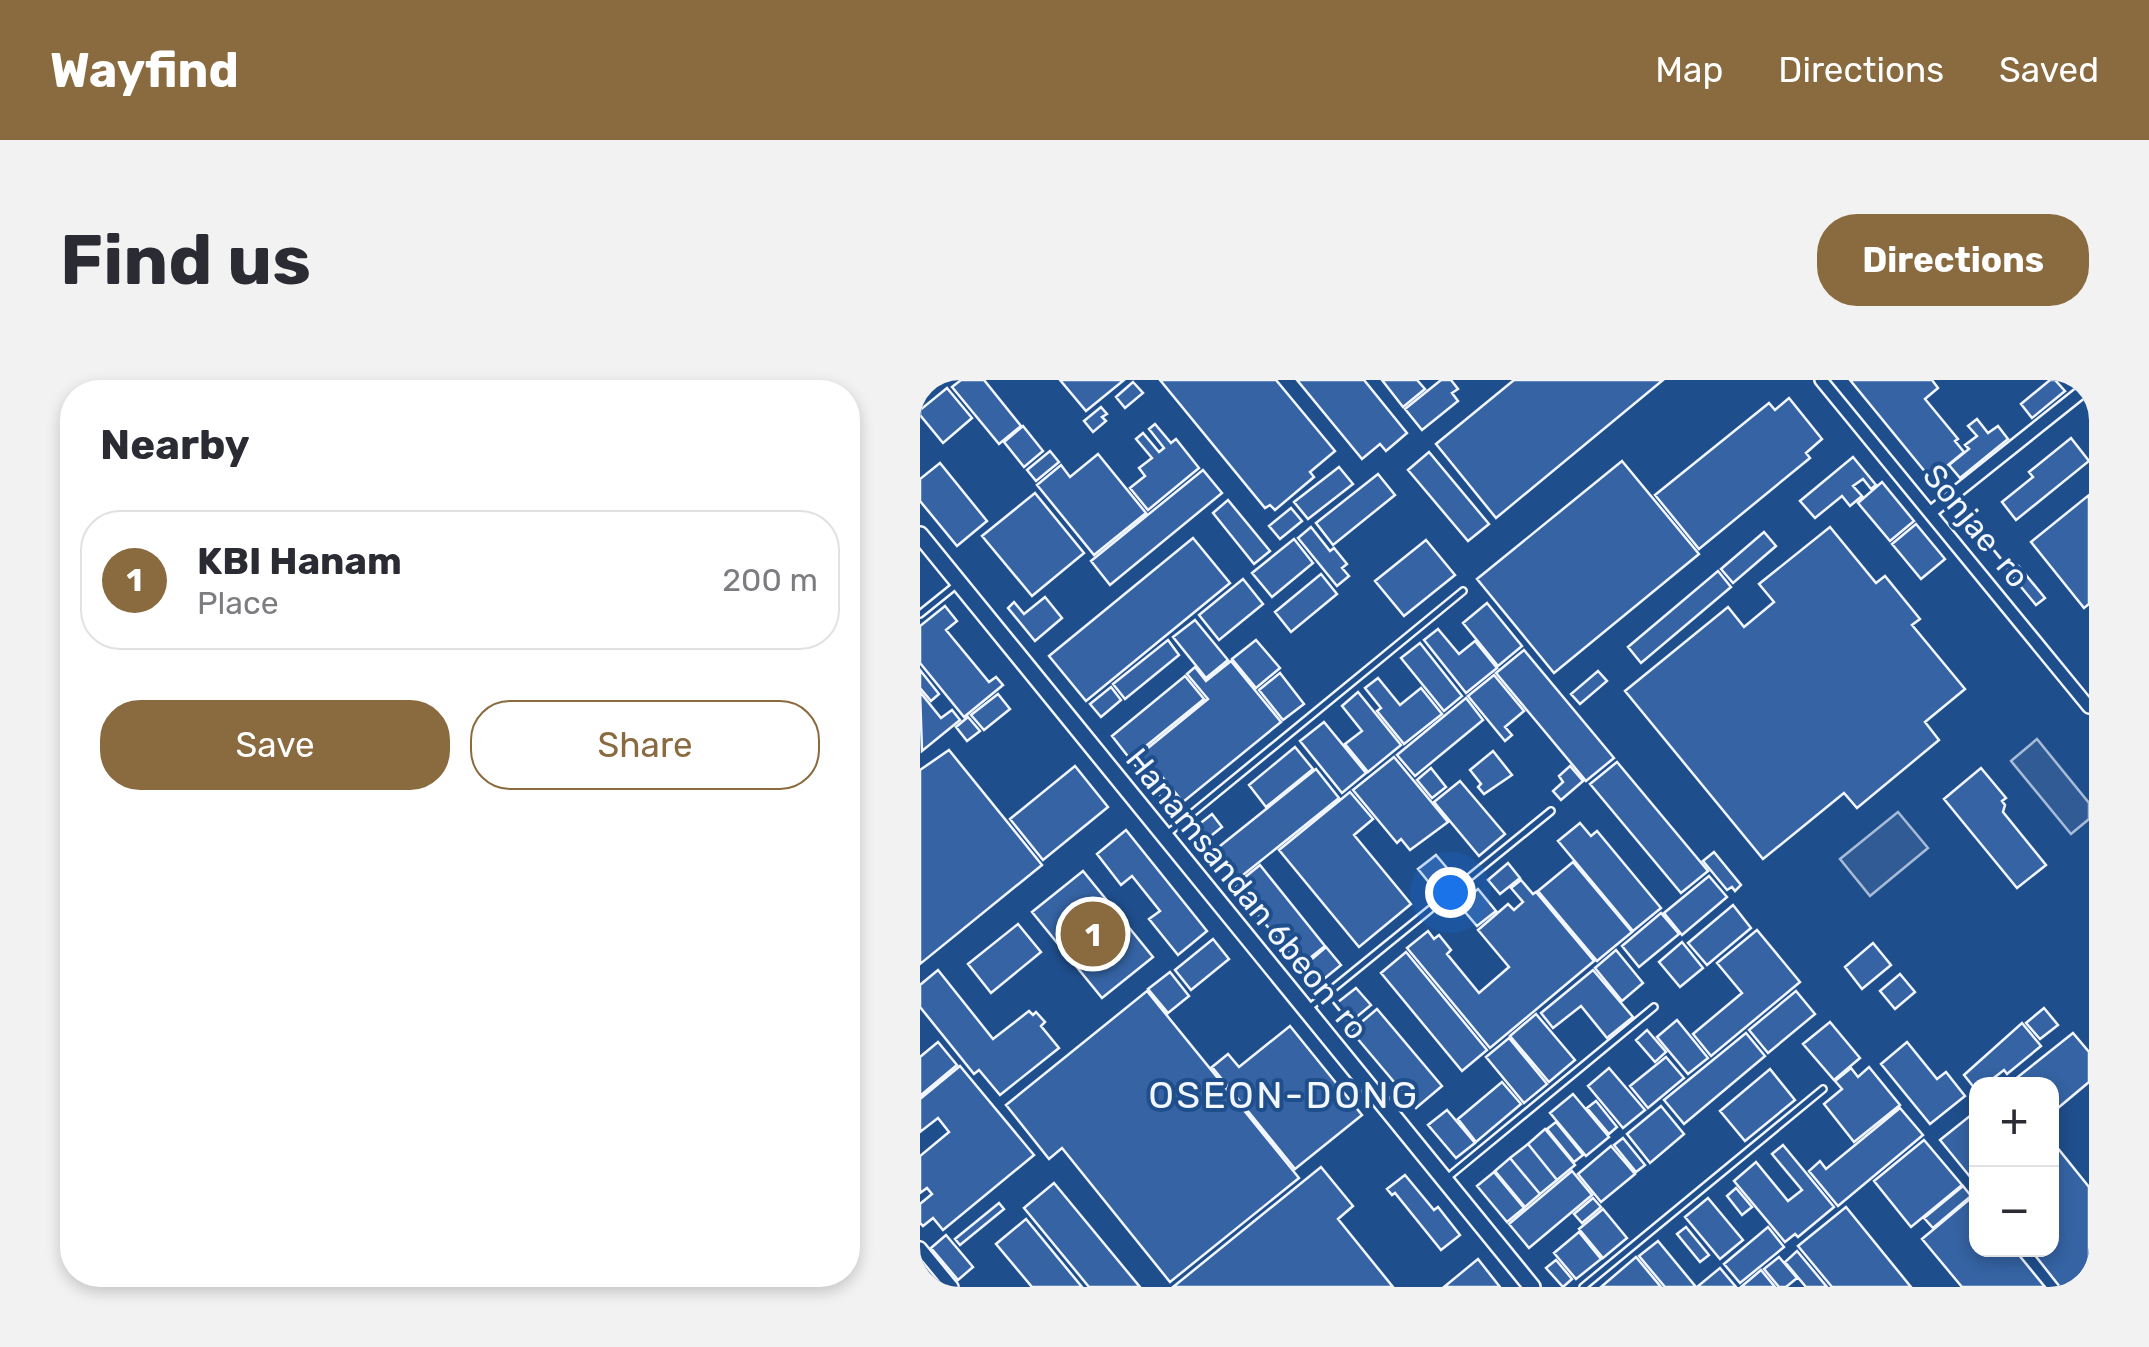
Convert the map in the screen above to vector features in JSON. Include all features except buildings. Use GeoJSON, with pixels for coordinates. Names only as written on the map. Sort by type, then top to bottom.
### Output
{"type":"FeatureCollection","features":[{"type":"Feature","properties":{"kind":"street","name":"Sonjae-ro"},"geometry":{"type":"LineString","coordinates":[[1821,380],[2089,707]]}},
{"type":"Feature","properties":{"kind":"street"},"geometry":{"type":"LineString","coordinates":[[1930,513],[2089,386]]}},
{"type":"Feature","properties":{"kind":"street","name":"Hanamsandan 6beon-ro"},"geometry":{"type":"LineString","coordinates":[[920,536],[1532,1287]]}},
{"type":"Feature","properties":{"kind":"street"},"geometry":{"type":"LineString","coordinates":[[920,1248],[952,1287]]}},
{"type":"Feature","properties":{"kind":"lane"},"geometry":{"type":"LineString","coordinates":[[920,614],[958,583]]}},
{"type":"Feature","properties":{"kind":"lane"},"geometry":{"type":"LineString","coordinates":[[1164,836],[1463,591]]}},
{"type":"Feature","properties":{"kind":"lane"},"geometry":{"type":"LineString","coordinates":[[1306,1010],[1551,811]]}},
{"type":"Feature","properties":{"kind":"lane"},"geometry":{"type":"LineString","coordinates":[[1444,1180],[1654,1008]]}},
{"type":"Feature","properties":{"kind":"lane"},"geometry":{"type":"LineString","coordinates":[[1583,1287],[1823,1089]]}},
{"type":"Feature","properties":{"kind":"shaded area"},"geometry":{"type":"Polygon","coordinates":[[[2037,739],[2089,803],[2089,819],[2071,834],[2011,761],[2037,739]]]}},
{"type":"Feature","properties":{"kind":"shaded area"},"geometry":{"type":"Polygon","coordinates":[[[1898,812],[1928,848],[1870,896],[1840,859],[1898,812]]]}},
{"type":"Feature","properties":{"kind":"place","name":"KBI Hanam"},"geometry":{"type":"Point","coordinates":[1093,934]}},
{"type":"Feature","properties":{"kind":"district","name":"OSEON-DONG"},"geometry":{"type":"Point","coordinates":[1284,1095]}}]}
